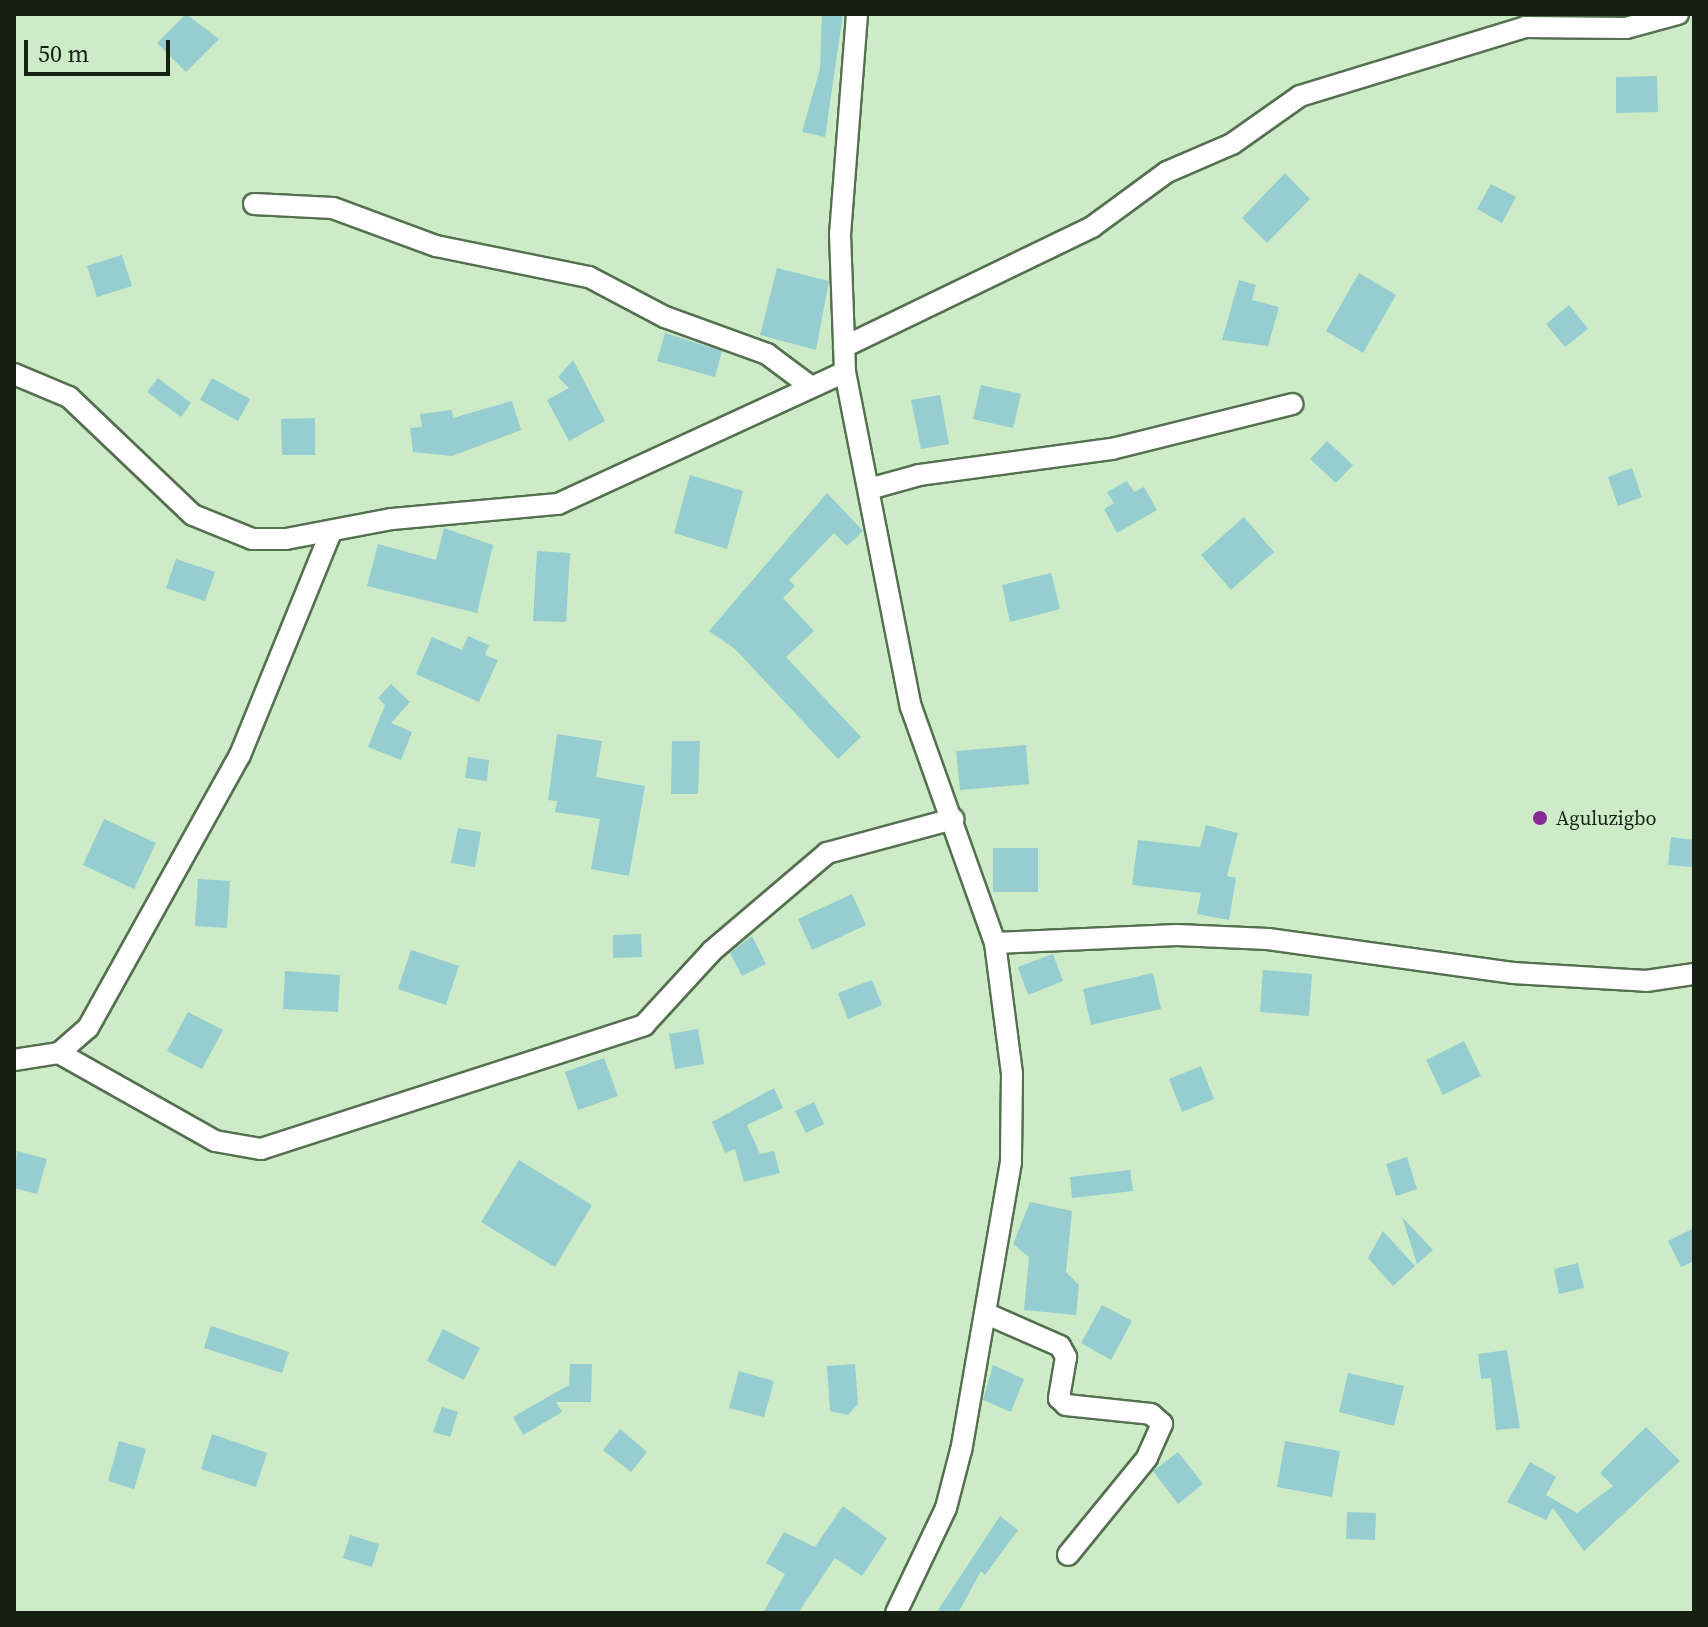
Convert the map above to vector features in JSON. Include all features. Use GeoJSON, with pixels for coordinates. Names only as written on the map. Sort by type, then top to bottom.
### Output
{"type":"FeatureCollection","features":[{"type":"Feature","properties":{"kind":"street"},"geometry":{"type":"LineString","coordinates":[[857,14],[840,234],[845,372],[911,707],[995,943],[1012,1074],[1011,1162],[987,1314],[946,1508],[896,1613]]}},
{"type":"Feature","properties":{"kind":"street"},"geometry":{"type":"LineString","coordinates":[[844,347],[1092,227],[1167,172],[1232,144],[1300,96],[1525,27],[1615,29],[1678,14]]}},
{"type":"Feature","properties":{"kind":"street"},"geometry":{"type":"LineString","coordinates":[[254,204],[333,208],[436,246],[589,277],[665,317],[767,354],[810,386]]}},
{"type":"Feature","properties":{"kind":"street"},"geometry":{"type":"LineString","coordinates":[[14,374],[69,397],[167,494],[214,525],[252,539],[330,535],[392,519],[558,504],[845,372]]}},
{"type":"Feature","properties":{"kind":"street"},"geometry":{"type":"LineString","coordinates":[[869,489],[919,475],[1112,449],[1292,404]]}},
{"type":"Feature","properties":{"kind":"street"},"geometry":{"type":"LineString","coordinates":[[14,1060],[59,1053],[88,1028],[240,755],[330,535]]}},
{"type":"Feature","properties":{"kind":"street"},"geometry":{"type":"LineString","coordinates":[[59,1053],[215,1141],[261,1149],[644,1025],[712,951],[827,853],[953,819]]}},
{"type":"Feature","properties":{"kind":"street"},"geometry":{"type":"LineString","coordinates":[[995,943],[1177,935],[1268,939],[1513,973],[1646,981],[1694,974]]}},
{"type":"Feature","properties":{"kind":"street"},"geometry":{"type":"LineString","coordinates":[[987,1314],[1060,1346],[1066,1357],[1059,1398],[1066,1405],[1151,1414],[1162,1424],[1147,1458],[1068,1555]]}},
{"type":"Feature","properties":{"kind":"building"},"geometry":{"type":"Polygon","coordinates":[[[186,14],[219,39],[186,72],[157,43],[186,14]]]}},
{"type":"Feature","properties":{"kind":"building"},"geometry":{"type":"Polygon","coordinates":[[[822,14],[843,14],[825,137],[802,132],[820,69],[822,14]]]}},
{"type":"Feature","properties":{"kind":"building"},"geometry":{"type":"Polygon","coordinates":[[[1657,76],[1658,112],[1616,113],[1616,77],[1657,76]]]}},
{"type":"Feature","properties":{"kind":"building"},"geometry":{"type":"Polygon","coordinates":[[[1285,173],[1310,199],[1267,243],[1242,218],[1285,173]]]}},
{"type":"Feature","properties":{"kind":"building"},"geometry":{"type":"Polygon","coordinates":[[[1491,184],[1516,197],[1502,223],[1477,209],[1491,184]]]}},
{"type":"Feature","properties":{"kind":"building"},"geometry":{"type":"Polygon","coordinates":[[[122,255],[132,286],[97,297],[87,266],[122,255]]]}},
{"type":"Feature","properties":{"kind":"building"},"geometry":{"type":"Polygon","coordinates":[[[777,268],[829,281],[816,350],[760,335],[777,268]]]}},
{"type":"Feature","properties":{"kind":"building"},"geometry":{"type":"Polygon","coordinates":[[[1359,273],[1396,295],[1363,353],[1326,331],[1359,273]]]}},
{"type":"Feature","properties":{"kind":"building"},"geometry":{"type":"Polygon","coordinates":[[[1239,280],[1256,285],[1252,300],[1279,307],[1268,346],[1222,340],[1239,280]]]}},
{"type":"Feature","properties":{"kind":"building"},"geometry":{"type":"Polygon","coordinates":[[[1569,305],[1588,329],[1565,347],[1546,324],[1569,305]]]}},
{"type":"Feature","properties":{"kind":"building"},"geometry":{"type":"Polygon","coordinates":[[[665,333],[722,351],[715,377],[657,361],[665,333]]]}},
{"type":"Feature","properties":{"kind":"building"},"geometry":{"type":"Polygon","coordinates":[[[573,360],[605,421],[569,441],[547,400],[569,388],[558,377],[573,360]]]}},
{"type":"Feature","properties":{"kind":"building"},"geometry":{"type":"Polygon","coordinates":[[[158,378],[191,403],[181,417],[147,392],[158,378]]]}},
{"type":"Feature","properties":{"kind":"building"},"geometry":{"type":"Polygon","coordinates":[[[212,378],[250,399],[238,421],[200,400],[212,378]]]}},
{"type":"Feature","properties":{"kind":"building"},"geometry":{"type":"Polygon","coordinates":[[[981,385],[1021,394],[1013,428],[973,419],[981,385]]]}},
{"type":"Feature","properties":{"kind":"building"},"geometry":{"type":"Polygon","coordinates":[[[940,395],[949,444],[921,449],[911,400],[940,395]]]}},
{"type":"Feature","properties":{"kind":"building"},"geometry":{"type":"Polygon","coordinates":[[[512,401],[521,430],[452,456],[413,452],[410,428],[422,427],[420,414],[452,410],[453,418],[512,401]]]}},
{"type":"Feature","properties":{"kind":"building"},"geometry":{"type":"Polygon","coordinates":[[[315,418],[315,455],[282,455],[281,419],[315,418]]]}},
{"type":"Feature","properties":{"kind":"building"},"geometry":{"type":"Polygon","coordinates":[[[1327,441],[1353,465],[1336,483],[1310,459],[1327,441]]]}},
{"type":"Feature","properties":{"kind":"building"},"geometry":{"type":"Polygon","coordinates":[[[1632,468],[1642,497],[1618,506],[1608,477],[1632,468]]]}},
{"type":"Feature","properties":{"kind":"building"},"geometry":{"type":"Polygon","coordinates":[[[690,475],[743,491],[727,549],[674,533],[690,475]]]}},
{"type":"Feature","properties":{"kind":"building"},"geometry":{"type":"Polygon","coordinates":[[[1127,481],[1134,492],[1144,487],[1157,510],[1117,533],[1104,509],[1114,503],[1107,492],[1127,481]]]}},
{"type":"Feature","properties":{"kind":"building"},"geometry":{"type":"Polygon","coordinates":[[[827,493],[863,531],[847,546],[834,533],[789,580],[795,586],[783,598],[814,631],[786,657],[861,737],[838,759],[735,649],[709,631],[827,493]]]}},
{"type":"Feature","properties":{"kind":"building"},"geometry":{"type":"Polygon","coordinates":[[[1244,517],[1274,552],[1231,590],[1201,555],[1244,517]]]}},
{"type":"Feature","properties":{"kind":"building"},"geometry":{"type":"Polygon","coordinates":[[[444,528],[493,545],[477,613],[367,586],[378,544],[436,560],[444,528]]]}},
{"type":"Feature","properties":{"kind":"building"},"geometry":{"type":"Polygon","coordinates":[[[537,551],[570,553],[566,622],[533,621],[537,551]]]}},
{"type":"Feature","properties":{"kind":"building"},"geometry":{"type":"Polygon","coordinates":[[[176,559],[215,572],[205,601],[166,588],[176,559]]]}},
{"type":"Feature","properties":{"kind":"building"},"geometry":{"type":"Polygon","coordinates":[[[1051,573],[1060,609],[1010,622],[1002,585],[1051,573]]]}},
{"type":"Feature","properties":{"kind":"building"},"geometry":{"type":"Polygon","coordinates":[[[468,636],[489,645],[485,655],[498,660],[479,702],[416,674],[432,637],[462,650],[468,636]]]}},
{"type":"Feature","properties":{"kind":"building"},"geometry":{"type":"Polygon","coordinates":[[[391,684],[410,702],[391,723],[412,732],[401,760],[368,747],[385,705],[378,698],[391,684]]]}},
{"type":"Feature","properties":{"kind":"building"},"geometry":{"type":"Polygon","coordinates":[[[557,734],[602,741],[596,777],[645,786],[629,876],[591,869],[600,819],[555,812],[557,801],[548,800],[557,734]]]}},
{"type":"Feature","properties":{"kind":"building"},"geometry":{"type":"Polygon","coordinates":[[[672,741],[700,741],[698,794],[671,794],[672,741]]]}},
{"type":"Feature","properties":{"kind":"building"},"geometry":{"type":"Polygon","coordinates":[[[1026,745],[1029,784],[960,790],[956,751],[1026,745]]]}},
{"type":"Feature","properties":{"kind":"building"},"geometry":{"type":"Polygon","coordinates":[[[468,757],[489,760],[487,781],[465,778],[468,757]]]}},
{"type":"Feature","properties":{"kind":"building"},"geometry":{"type":"Polygon","coordinates":[[[104,819],[156,843],[134,889],[83,865],[104,819]]]}},
{"type":"Feature","properties":{"kind":"building"},"geometry":{"type":"Polygon","coordinates":[[[1206,825],[1238,833],[1227,876],[1236,878],[1229,920],[1197,914],[1201,893],[1132,885],[1138,840],[1200,847],[1206,825]]]}},
{"type":"Feature","properties":{"kind":"building"},"geometry":{"type":"Polygon","coordinates":[[[458,828],[481,832],[475,867],[451,863],[458,828]]]}},
{"type":"Feature","properties":{"kind":"building"},"geometry":{"type":"Polygon","coordinates":[[[1671,837],[1694,840],[1694,867],[1668,865],[1671,837]]]}},
{"type":"Feature","properties":{"kind":"building"},"geometry":{"type":"Polygon","coordinates":[[[993,848],[1038,848],[1038,892],[993,892],[993,848]]]}},
{"type":"Feature","properties":{"kind":"building"},"geometry":{"type":"Polygon","coordinates":[[[198,879],[230,881],[227,928],[195,926],[198,879]]]}},
{"type":"Feature","properties":{"kind":"building"},"geometry":{"type":"Polygon","coordinates":[[[852,894],[866,925],[812,950],[798,919],[852,894]]]}},
{"type":"Feature","properties":{"kind":"building"},"geometry":{"type":"Polygon","coordinates":[[[641,934],[642,957],[613,958],[613,935],[641,934]]]}},
{"type":"Feature","properties":{"kind":"building"},"geometry":{"type":"Polygon","coordinates":[[[752,936],[766,964],[742,976],[730,953],[752,936]]]}},
{"type":"Feature","properties":{"kind":"building"},"geometry":{"type":"Polygon","coordinates":[[[411,950],[459,966],[446,1005],[398,989],[411,950]]]}},
{"type":"Feature","properties":{"kind":"building"},"geometry":{"type":"Polygon","coordinates":[[[1053,954],[1063,981],[1028,995],[1018,967],[1053,954]]]}},
{"type":"Feature","properties":{"kind":"building"},"geometry":{"type":"Polygon","coordinates":[[[1263,970],[1312,974],[1309,1016],[1260,1012],[1263,970]]]}},
{"type":"Feature","properties":{"kind":"building"},"geometry":{"type":"Polygon","coordinates":[[[285,971],[340,975],[338,1012],[283,1009],[285,971]]]}},
{"type":"Feature","properties":{"kind":"building"},"geometry":{"type":"Polygon","coordinates":[[[1153,973],[1161,1009],[1091,1025],[1083,989],[1153,973]]]}},
{"type":"Feature","properties":{"kind":"building"},"geometry":{"type":"Polygon","coordinates":[[[872,980],[882,1005],[848,1019],[838,993],[872,980]]]}},
{"type":"Feature","properties":{"kind":"building"},"geometry":{"type":"Polygon","coordinates":[[[188,1012],[223,1030],[202,1069],[167,1051],[188,1012]]]}},
{"type":"Feature","properties":{"kind":"building"},"geometry":{"type":"Polygon","coordinates":[[[698,1029],[704,1064],[675,1069],[669,1034],[698,1029]]]}},
{"type":"Feature","properties":{"kind":"building"},"geometry":{"type":"Polygon","coordinates":[[[1464,1041],[1481,1076],[1443,1095],[1426,1060],[1464,1041]]]}},
{"type":"Feature","properties":{"kind":"building"},"geometry":{"type":"Polygon","coordinates":[[[604,1058],[618,1096],[578,1110],[565,1072],[604,1058]]]}},
{"type":"Feature","properties":{"kind":"building"},"geometry":{"type":"Polygon","coordinates":[[[1201,1066],[1214,1099],[1182,1112],[1169,1079],[1201,1066]]]}},
{"type":"Feature","properties":{"kind":"building"},"geometry":{"type":"Polygon","coordinates":[[[774,1088],[783,1108],[747,1125],[760,1154],[774,1151],[780,1173],[744,1182],[735,1149],[725,1153],[712,1122],[774,1088]]]}},
{"type":"Feature","properties":{"kind":"building"},"geometry":{"type":"Polygon","coordinates":[[[814,1102],[824,1124],[806,1133],[795,1111],[814,1102]]]}},
{"type":"Feature","properties":{"kind":"building"},"geometry":{"type":"Polygon","coordinates":[[[17,1151],[47,1159],[37,1194],[14,1188],[17,1151]]]}},
{"type":"Feature","properties":{"kind":"building"},"geometry":{"type":"Polygon","coordinates":[[[1407,1157],[1417,1189],[1396,1196],[1386,1164],[1407,1157]]]}},
{"type":"Feature","properties":{"kind":"building"},"geometry":{"type":"Polygon","coordinates":[[[519,1160],[592,1205],[555,1267],[481,1222],[519,1160]]]}},
{"type":"Feature","properties":{"kind":"building"},"geometry":{"type":"Polygon","coordinates":[[[1130,1170],[1133,1191],[1072,1198],[1070,1177],[1130,1170]]]}},
{"type":"Feature","properties":{"kind":"building"},"geometry":{"type":"Polygon","coordinates":[[[1030,1202],[1072,1211],[1066,1272],[1079,1285],[1076,1315],[1024,1310],[1029,1257],[1013,1244],[1030,1202]]]}},
{"type":"Feature","properties":{"kind":"building"},"geometry":{"type":"Polygon","coordinates":[[[1402,1217],[1433,1250],[1417,1264],[1402,1217]]]}},
{"type":"Feature","properties":{"kind":"building"},"geometry":{"type":"Polygon","coordinates":[[[1694,1228],[1694,1261],[1681,1267],[1668,1241],[1694,1228]]]}},
{"type":"Feature","properties":{"kind":"building"},"geometry":{"type":"Polygon","coordinates":[[[1383,1231],[1415,1266],[1393,1286],[1368,1258],[1383,1231]]]}},
{"type":"Feature","properties":{"kind":"building"},"geometry":{"type":"Polygon","coordinates":[[[1578,1263],[1584,1288],[1559,1294],[1554,1269],[1578,1263]]]}},
{"type":"Feature","properties":{"kind":"building"},"geometry":{"type":"Polygon","coordinates":[[[1102,1305],[1132,1321],[1111,1360],[1081,1343],[1102,1305]]]}},
{"type":"Feature","properties":{"kind":"building"},"geometry":{"type":"Polygon","coordinates":[[[211,1326],[289,1352],[282,1373],[204,1348],[211,1326]]]}},
{"type":"Feature","properties":{"kind":"building"},"geometry":{"type":"Polygon","coordinates":[[[443,1329],[480,1348],[464,1380],[427,1361],[443,1329]]]}},
{"type":"Feature","properties":{"kind":"building"},"geometry":{"type":"Polygon","coordinates":[[[1507,1350],[1520,1428],[1496,1430],[1491,1378],[1481,1379],[1478,1354],[1507,1350]]]}},
{"type":"Feature","properties":{"kind":"building"},"geometry":{"type":"Polygon","coordinates":[[[570,1364],[592,1364],[591,1402],[556,1402],[562,1412],[523,1435],[513,1417],[569,1385],[570,1364]]]}},
{"type":"Feature","properties":{"kind":"building"},"geometry":{"type":"Polygon","coordinates":[[[855,1364],[858,1404],[848,1415],[830,1411],[827,1366],[855,1364]]]}},
{"type":"Feature","properties":{"kind":"building"},"geometry":{"type":"Polygon","coordinates":[[[993,1365],[1024,1379],[1011,1412],[983,1400],[993,1365]]]}},
{"type":"Feature","properties":{"kind":"building"},"geometry":{"type":"Polygon","coordinates":[[[739,1371],[774,1381],[764,1417],[729,1408],[739,1371]]]}},
{"type":"Feature","properties":{"kind":"building"},"geometry":{"type":"Polygon","coordinates":[[[1348,1373],[1404,1386],[1394,1426],[1339,1412],[1348,1373]]]}},
{"type":"Feature","properties":{"kind":"building"},"geometry":{"type":"Polygon","coordinates":[[[442,1407],[458,1412],[450,1437],[433,1432],[442,1407]]]}},
{"type":"Feature","properties":{"kind":"building"},"geometry":{"type":"Polygon","coordinates":[[[1646,1427],[1680,1461],[1584,1551],[1553,1508],[1546,1520],[1507,1502],[1530,1462],[1556,1477],[1546,1495],[1577,1513],[1613,1486],[1600,1473],[1646,1427]]]}},
{"type":"Feature","properties":{"kind":"building"},"geometry":{"type":"Polygon","coordinates":[[[620,1429],[647,1452],[631,1472],[603,1450],[620,1429]]]}},
{"type":"Feature","properties":{"kind":"building"},"geometry":{"type":"Polygon","coordinates":[[[212,1434],[267,1453],[256,1487],[201,1469],[212,1434]]]}},
{"type":"Feature","properties":{"kind":"building"},"geometry":{"type":"Polygon","coordinates":[[[119,1441],[146,1449],[134,1489],[108,1481],[119,1441]]]}},
{"type":"Feature","properties":{"kind":"building"},"geometry":{"type":"Polygon","coordinates":[[[1285,1441],[1340,1451],[1332,1497],[1277,1487],[1285,1441]]]}},
{"type":"Feature","properties":{"kind":"building"},"geometry":{"type":"Polygon","coordinates":[[[1178,1452],[1203,1484],[1178,1504],[1153,1471],[1178,1452]]]}},
{"type":"Feature","properties":{"kind":"building"},"geometry":{"type":"Polygon","coordinates":[[[843,1506],[887,1538],[862,1576],[835,1558],[798,1613],[763,1613],[785,1574],[766,1563],[784,1532],[815,1547],[843,1506]]]}},
{"type":"Feature","properties":{"kind":"building"},"geometry":{"type":"Polygon","coordinates":[[[1347,1512],[1376,1513],[1375,1540],[1346,1539],[1347,1512]]]}},
{"type":"Feature","properties":{"kind":"building"},"geometry":{"type":"Polygon","coordinates":[[[1000,1516],[1018,1530],[985,1575],[981,1571],[958,1613],[936,1613],[1000,1516]]]}},
{"type":"Feature","properties":{"kind":"building"},"geometry":{"type":"Polygon","coordinates":[[[350,1535],[379,1544],[372,1567],[343,1558],[350,1535]]]}},
{"type":"Feature","properties":{"kind":"place","name":"Aguluzigbo"},"geometry":{"type":"Point","coordinates":[1540,818]}}]}
